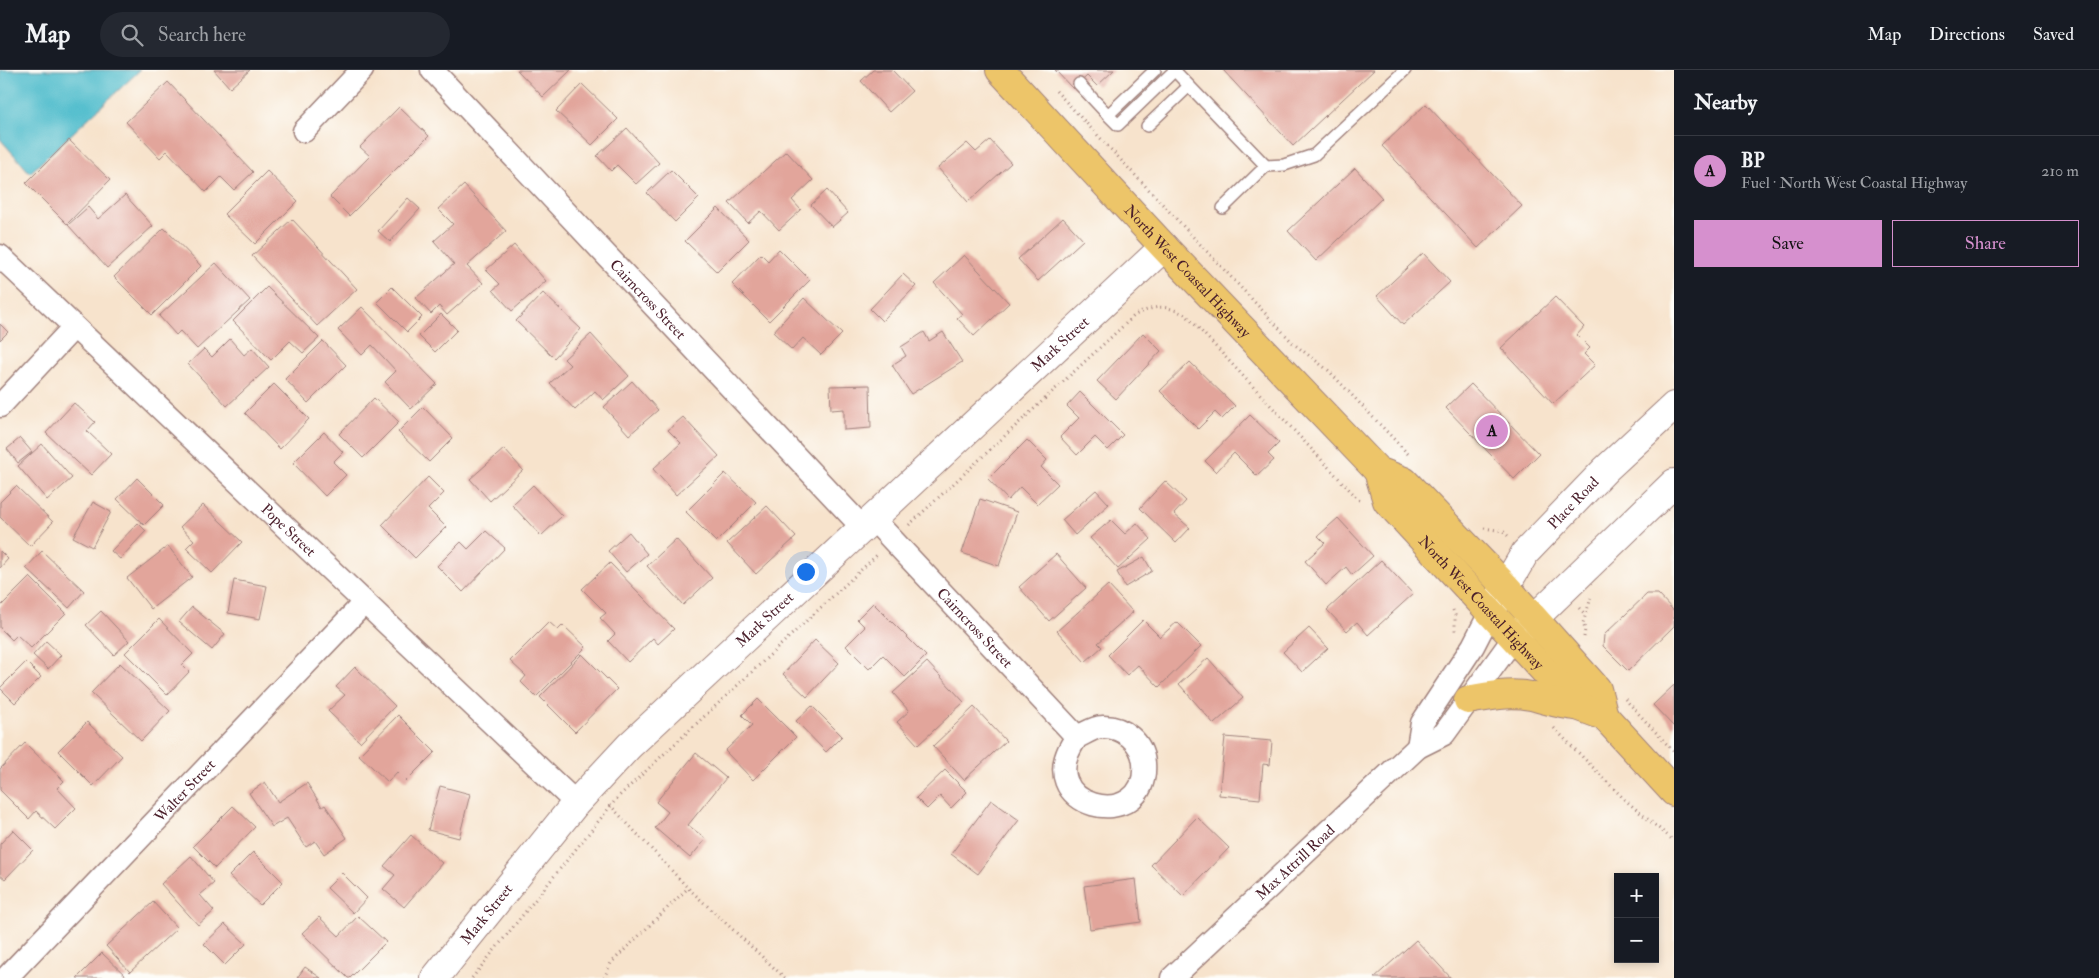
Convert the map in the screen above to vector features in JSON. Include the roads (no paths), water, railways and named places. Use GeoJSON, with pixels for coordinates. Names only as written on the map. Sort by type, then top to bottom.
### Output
{"type":"FeatureCollection","features":[{"type":"Feature","properties":{"kind":"highway","name":"North West Coastal Highway"},"geometry":{"type":"LineString","coordinates":[[1000,70],[1164,247],[1378,471],[1404,481],[1506,587],[1597,689],[1604,716]]}},
{"type":"Feature","properties":{"kind":"highway","name":"North West Coastal Highway"},"geometry":{"type":"LineString","coordinates":[[1378,471],[1387,502],[1513,639],[1577,706],[1604,716],[1674,792]]}},
{"type":"Feature","properties":{"kind":"highway"},"geometry":{"type":"LineString","coordinates":[[1468,700],[1497,694],[1524,696],[1558,704],[1577,706]]}},
{"type":"Feature","properties":{"kind":"street"},"geometry":{"type":"LineString","coordinates":[[304,131],[362,70]]}},
{"type":"Feature","properties":{"kind":"street","name":"Cairncross Street"},"geometry":{"type":"LineString","coordinates":[[432,70],[1077,737]]}},
{"type":"Feature","properties":{"kind":"street","name":"Mark Street"},"geometry":{"type":"LineString","coordinates":[[435,978],[584,795],[629,746],[1164,247]]}},
{"type":"Feature","properties":{"kind":"street","name":"Pope Street"},"geometry":{"type":"LineString","coordinates":[[0,256],[364,603],[584,795]]}},
{"type":"Feature","properties":{"kind":"street"},"geometry":{"type":"LineString","coordinates":[[0,406],[74,327]]}},
{"type":"Feature","properties":{"kind":"street","name":"Place Road"},"geometry":{"type":"LineString","coordinates":[[1490,614],[1525,553],[1606,470],[1674,406]]}},
{"type":"Feature","properties":{"kind":"street"},"geometry":{"type":"LineString","coordinates":[[1513,639],[1674,483]]}},
{"type":"Feature","properties":{"kind":"street","name":"Walter Street"},"geometry":{"type":"LineString","coordinates":[[6,978],[364,603]]}},
{"type":"Feature","properties":{"kind":"street"},"geometry":{"type":"LineString","coordinates":[[1418,747],[1422,723],[1473,646],[1490,614]]}},
{"type":"Feature","properties":{"kind":"street","name":"Max Attrill Road"},"geometry":{"type":"LineString","coordinates":[[1172,978],[1418,747],[1444,734],[1513,639]]}},
{"type":"Feature","properties":{"kind":"lane"},"geometry":{"type":"LineString","coordinates":[[1108,115],[1155,70]]}},
{"type":"Feature","properties":{"kind":"lane"},"geometry":{"type":"LineString","coordinates":[[1078,84],[1118,125],[1175,70],[1266,166]]}},
{"type":"Feature","properties":{"kind":"lane"},"geometry":{"type":"LineString","coordinates":[[1224,208],[1266,166],[1284,165],[1314,155],[1405,70]]}},
{"type":"Feature","properties":{"kind":"lane"},"geometry":{"type":"LineString","coordinates":[[1147,126],[1189,86]]}},
{"type":"Feature","properties":{"kind":"water"},"geometry":{"type":"Polygon","coordinates":[[[0,70],[140,70],[30,173],[0,139],[0,70]]]}},
{"type":"Feature","properties":{"kind":"place","name":"BP"},"geometry":{"type":"Point","coordinates":[1492,431]}}]}
